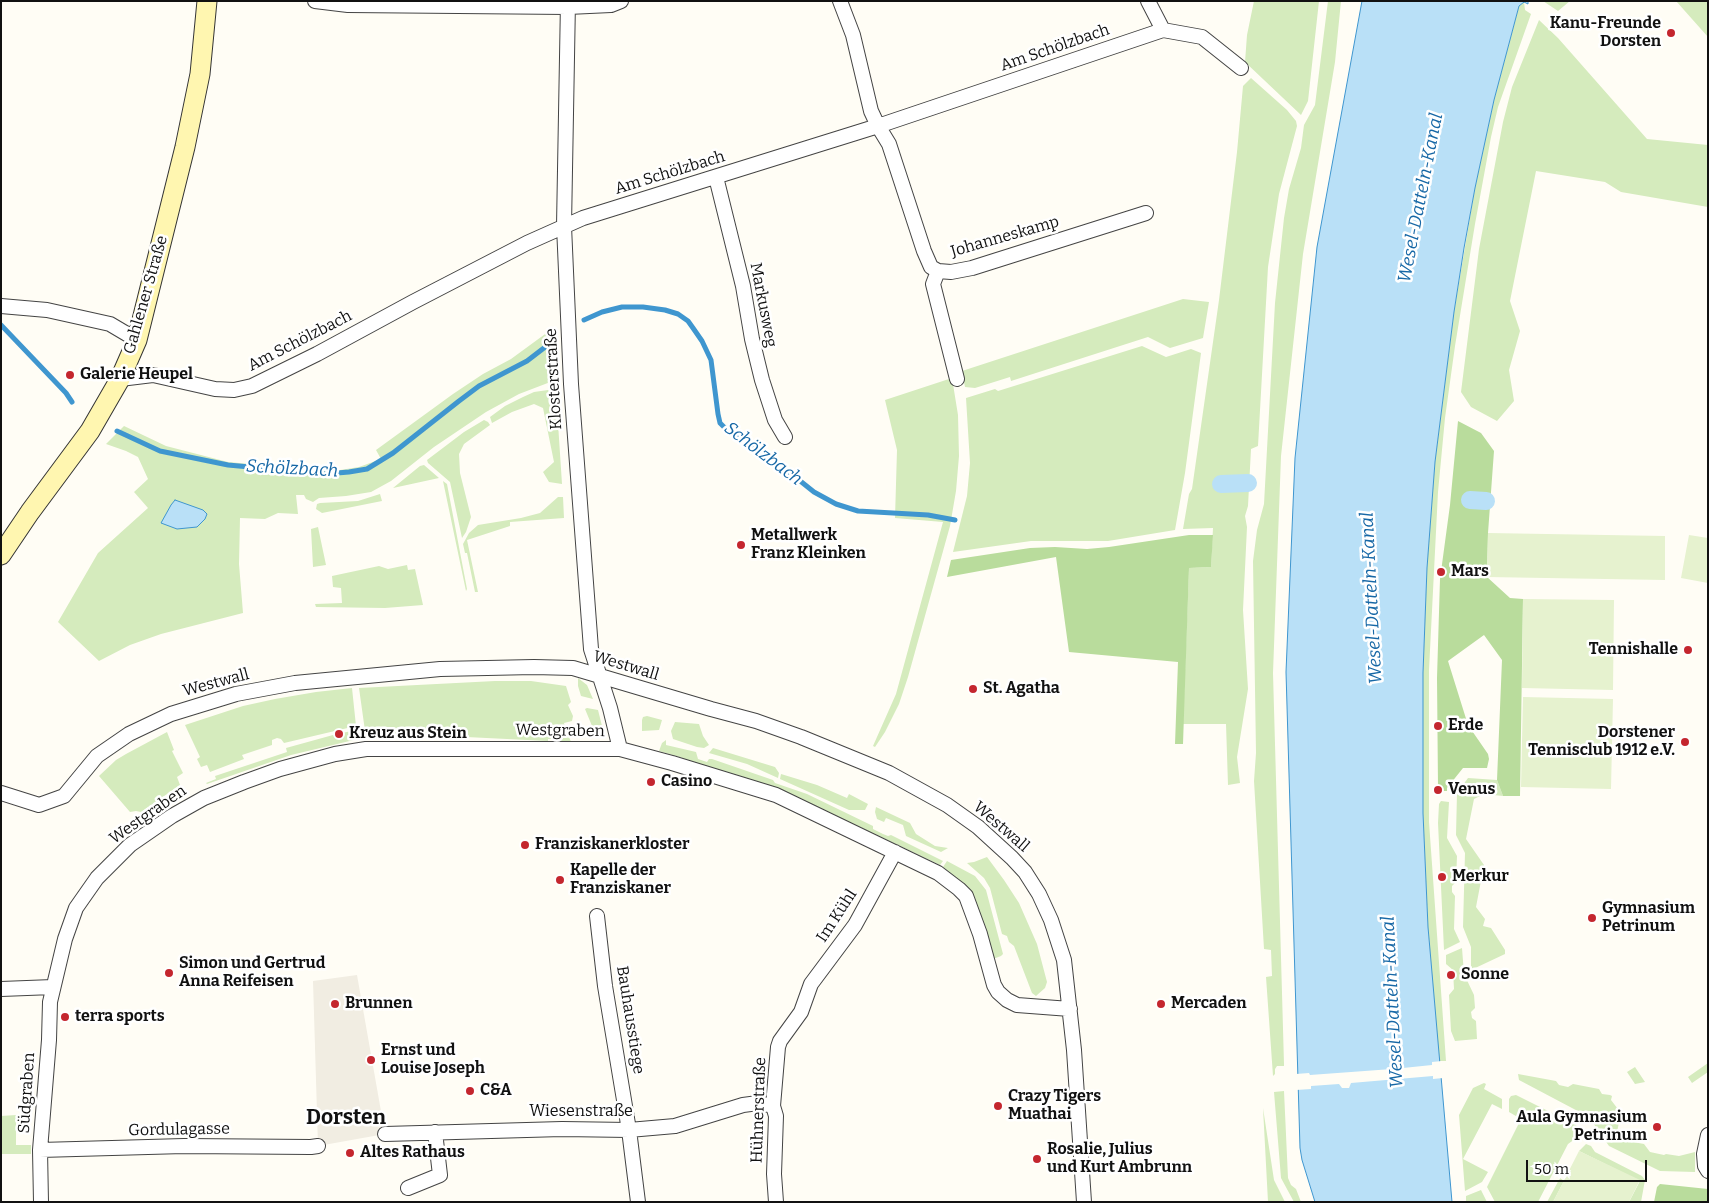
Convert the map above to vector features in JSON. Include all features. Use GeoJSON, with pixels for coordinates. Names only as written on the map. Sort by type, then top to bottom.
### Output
{"type":"FeatureCollection","features":[{"type":"Feature","properties":{"kind":"main road","name":"Gahlener Straße"},"geometry":{"type":"LineString","coordinates":[[1,555],[30,512],[90,431],[120,379],[137,340],[187,139],[200,74],[207,1]]}},
{"type":"Feature","properties":{"kind":"street"},"geometry":{"type":"LineString","coordinates":[[315,1],[348,5],[611,5],[621,1]]}},
{"type":"Feature","properties":{"kind":"street","name":"Johanneskamp"},"geometry":{"type":"LineString","coordinates":[[840,1],[853,36],[871,111],[889,144],[924,251],[932,267],[938,271],[952,272],[972,268],[1146,213]]}},
{"type":"Feature","properties":{"kind":"street"},"geometry":{"type":"LineString","coordinates":[[1148,1],[1163,30]]}},
{"type":"Feature","properties":{"kind":"street","name":"Klosterstraße"},"geometry":{"type":"LineString","coordinates":[[568,4],[564,226],[571,384],[591,649],[601,677],[620,749]]}},
{"type":"Feature","properties":{"kind":"street","name":"Am Schölzbach"},"geometry":{"type":"LineString","coordinates":[[120,379],[153,375],[215,390],[234,390],[252,386],[317,354],[527,243],[583,218],[878,126],[1163,30],[1202,37],[1241,68]]}},
{"type":"Feature","properties":{"kind":"street","name":"Markusweg"},"geometry":{"type":"LineString","coordinates":[[716,177],[743,286],[752,339],[762,380],[775,420],[785,437]]}},
{"type":"Feature","properties":{"kind":"street"},"geometry":{"type":"LineString","coordinates":[[938,271],[933,284],[957,379]]}},
{"type":"Feature","properties":{"kind":"street"},"geometry":{"type":"LineString","coordinates":[[1,306],[47,310],[110,324],[137,340]]}},
{"type":"Feature","properties":{"kind":"street","name":"Westwall"},"geometry":{"type":"LineString","coordinates":[[1,793],[39,805],[64,796],[97,756],[130,734],[171,714],[236,694],[295,683],[440,669],[573,668],[756,721],[801,737],[882,770],[947,805],[978,827],[1012,858],[1025,872],[1040,894],[1064,960],[1075,1069],[1084,1202]]}},
{"type":"Feature","properties":{"kind":"street","name":"Westgraben"},"geometry":{"type":"LineString","coordinates":[[53,987],[64,939],[76,908],[97,878],[130,845],[172,816],[204,798],[280,769],[335,754],[366,748],[620,749],[672,762],[776,795],[938,873],[966,896],[980,934],[994,985],[998,992],[1007,1000],[1017,1005],[1070,1009]]}},
{"type":"Feature","properties":{"kind":"street","name":"Im Kühl"},"geometry":{"type":"LineString","coordinates":[[806,998],[811,984],[855,925],[895,852]]}},
{"type":"Feature","properties":{"kind":"street","name":"Bauhausstiege"},"geometry":{"type":"LineString","coordinates":[[597,916],[605,986],[630,1130],[638,1202]]}},
{"type":"Feature","properties":{"kind":"street"},"geometry":{"type":"LineString","coordinates":[[1,989],[53,987]]}},
{"type":"Feature","properties":{"kind":"street","name":"Südgraben"},"geometry":{"type":"LineString","coordinates":[[41,1202],[40,1150],[49,1040],[50,1002],[53,987]]}},
{"type":"Feature","properties":{"kind":"street","name":"Hühnerstraße"},"geometry":{"type":"LineString","coordinates":[[776,1202],[774,1174],[776,1116],[773,1106],[778,1047],[780,1041],[801,1012],[806,998]]}},
{"type":"Feature","properties":{"kind":"street","name":"Wiesenstraße"},"geometry":{"type":"LineString","coordinates":[[385,1134],[562,1129],[630,1130],[675,1126],[743,1105],[758,1103],[773,1106]]}},
{"type":"Feature","properties":{"kind":"street"},"geometry":{"type":"LineString","coordinates":[[408,1188],[440,1175],[435,1132]]}},
{"type":"Feature","properties":{"kind":"street"},"geometry":{"type":"LineString","coordinates":[[1708,1135],[1704,1154],[1705,1166],[1708,1171]]}},
{"type":"Feature","properties":{"kind":"street","name":"Gordulagasse"},"geometry":{"type":"LineString","coordinates":[[40,1150],[184,1146],[318,1146]]}},
{"type":"Feature","properties":{"kind":"green space"},"geometry":{"type":"Polygon","coordinates":[[[1254,1],[1319,1],[1308,101],[1301,115],[1245,62],[1247,35],[1254,1]]]}},
{"type":"Feature","properties":{"kind":"green space"},"geometry":{"type":"Polygon","coordinates":[[[1328,1],[1341,1],[1335,62],[1303,254],[1281,456],[1273,673],[1284,1066],[1277,1066],[1273,1076],[1266,977],[1272,976],[1271,950],[1264,949],[1254,781],[1256,753],[1253,561],[1257,530],[1264,504],[1275,303],[1284,218],[1289,189],[1301,148],[1304,125],[1315,105],[1328,1]]]}},
{"type":"Feature","properties":{"kind":"green space"},"geometry":{"type":"Polygon","coordinates":[[[1543,1],[1570,1],[1558,11],[1543,1]]]}},
{"type":"Feature","properties":{"kind":"green space"},"geometry":{"type":"Polygon","coordinates":[[[1676,1],[1708,1],[1708,37],[1676,1]]]}},
{"type":"Feature","properties":{"kind":"green space"},"geometry":{"type":"Polygon","coordinates":[[[1524,2],[1525,10],[1531,14],[1498,107],[1475,224],[1445,418],[1438,492],[1429,670],[1429,822],[1446,1061],[1439,1061],[1428,927],[1423,813],[1423,673],[1427,568],[1435,462],[1454,312],[1475,188],[1494,100],[1519,6],[1524,2]]]}},
{"type":"Feature","properties":{"kind":"green space"},"geometry":{"type":"Polygon","coordinates":[[[1539,20],[1558,38],[1647,139],[1708,145],[1708,207],[1621,192],[1605,182],[1536,171],[1510,301],[1520,331],[1509,370],[1514,401],[1497,421],[1471,407],[1461,392],[1479,249],[1503,122],[1512,87],[1539,20]]]}},
{"type":"Feature","properties":{"kind":"green space"},"geometry":{"type":"Polygon","coordinates":[[[1251,78],[1287,110],[1296,121],[1297,126],[1279,194],[1268,267],[1258,446],[1251,449],[1248,506],[1245,516],[1247,527],[1243,610],[1248,689],[1237,757],[1240,783],[1228,785],[1226,724],[1183,724],[1189,568],[1211,567],[1213,528],[1183,529],[1189,494],[1192,489],[1219,300],[1243,86],[1251,78]]]}},
{"type":"Feature","properties":{"kind":"green space"},"geometry":{"type":"Polygon","coordinates":[[[1183,299],[1209,302],[1203,338],[1170,348],[1148,337],[1011,381],[1010,377],[975,388],[965,387],[962,371],[1183,299]]]}},
{"type":"Feature","properties":{"kind":"green space"},"geometry":{"type":"Polygon","coordinates":[[[552,329],[555,377],[553,381],[519,394],[486,412],[434,447],[391,481],[371,492],[319,498],[313,502],[306,499],[304,495],[296,495],[298,514],[278,513],[265,519],[240,518],[239,564],[243,613],[161,634],[130,645],[99,661],[58,622],[98,553],[148,508],[134,492],[148,479],[138,457],[106,444],[124,426],[166,446],[228,462],[334,471],[359,467],[381,459],[376,450],[453,394],[483,374],[511,359],[552,329]]]}},
{"type":"Feature","properties":{"kind":"green space"},"geometry":{"type":"Polygon","coordinates":[[[1142,346],[1166,357],[1191,349],[1201,353],[1185,473],[1175,530],[1108,541],[1031,541],[953,552],[967,496],[970,463],[966,398],[995,389],[998,391],[1142,346]]]}},
{"type":"Feature","properties":{"kind":"green space"},"geometry":{"type":"Polygon","coordinates":[[[952,378],[958,415],[959,456],[950,526],[899,704],[875,747],[873,746],[896,694],[943,522],[895,518],[897,450],[885,400],[952,378]]]}},
{"type":"Feature","properties":{"kind":"green space"},"geometry":{"type":"Polygon","coordinates":[[[548,390],[556,393],[562,484],[549,482],[543,472],[554,462],[543,408],[534,404],[512,412],[492,423],[490,417],[505,406],[523,397],[534,392],[548,390]]]}},
{"type":"Feature","properties":{"kind":"green space"},"geometry":{"type":"Polygon","coordinates":[[[484,420],[490,425],[464,444],[459,454],[460,473],[471,517],[462,538],[450,482],[427,460],[464,432],[484,420]]]}},
{"type":"Feature","properties":{"kind":"green space"},"geometry":{"type":"Polygon","coordinates":[[[1458,421],[1481,433],[1494,451],[1487,577],[1510,598],[1523,599],[1520,796],[1503,796],[1497,780],[1502,660],[1484,635],[1448,661],[1468,725],[1488,754],[1487,768],[1463,768],[1447,788],[1447,791],[1441,791],[1438,787],[1437,678],[1440,579],[1450,505],[1458,421]]]}},
{"type":"Feature","properties":{"kind":"green space"},"geometry":{"type":"Polygon","coordinates":[[[424,465],[439,478],[393,488],[420,466],[424,465]]]}},
{"type":"Feature","properties":{"kind":"green space"},"geometry":{"type":"Polygon","coordinates":[[[443,481],[447,484],[466,591],[443,481]]]}},
{"type":"Feature","properties":{"kind":"green space"},"geometry":{"type":"Polygon","coordinates":[[[380,494],[382,501],[322,513],[316,509],[317,504],[320,503],[358,501],[380,494]]]}},
{"type":"Feature","properties":{"kind":"green space"},"geometry":{"type":"Polygon","coordinates":[[[558,497],[563,497],[564,518],[510,522],[510,526],[467,540],[478,592],[475,592],[467,553],[465,553],[463,544],[469,533],[478,525],[540,513],[558,497]]]}},
{"type":"Feature","properties":{"kind":"green space"},"geometry":{"type":"Polygon","coordinates":[[[318,527],[326,565],[313,567],[311,529],[318,527]]]}},
{"type":"Feature","properties":{"kind":"green space"},"geometry":{"type":"Polygon","coordinates":[[[1488,533],[1665,536],[1665,580],[1487,577],[1488,533]]]}},
{"type":"Feature","properties":{"kind":"green space"},"geometry":{"type":"Polygon","coordinates":[[[1189,535],[1213,535],[1211,567],[1189,568],[1183,744],[1175,744],[1178,662],[1069,652],[1056,557],[947,577],[951,560],[1030,548],[1087,549],[1189,535]]]}},
{"type":"Feature","properties":{"kind":"green space"},"geometry":{"type":"Polygon","coordinates":[[[1689,535],[1708,538],[1708,583],[1681,578],[1689,535]]]}},
{"type":"Feature","properties":{"kind":"green space"},"geometry":{"type":"Polygon","coordinates":[[[407,565],[408,570],[415,569],[423,605],[385,608],[316,607],[315,604],[342,603],[341,588],[333,587],[332,576],[379,566],[388,569],[407,565]]]}},
{"type":"Feature","properties":{"kind":"green space"},"geometry":{"type":"Polygon","coordinates":[[[1523,599],[1614,600],[1613,690],[1522,688],[1523,599]]]}},
{"type":"Feature","properties":{"kind":"green space"},"geometry":{"type":"Polygon","coordinates":[[[578,678],[587,685],[593,699],[581,696],[578,678]]]}},
{"type":"Feature","properties":{"kind":"green space"},"geometry":{"type":"Polygon","coordinates":[[[531,681],[566,686],[571,702],[568,705],[573,716],[572,721],[564,723],[571,742],[557,741],[556,739],[548,739],[548,741],[425,735],[366,738],[359,688],[531,681]]]}},
{"type":"Feature","properties":{"kind":"green space"},"geometry":{"type":"Polygon","coordinates":[[[352,688],[356,726],[284,743],[281,739],[277,738],[272,740],[272,745],[242,755],[244,759],[210,772],[207,765],[201,767],[197,759],[200,757],[185,725],[243,706],[316,692],[352,688]]]}},
{"type":"Feature","properties":{"kind":"green space"},"geometry":{"type":"Polygon","coordinates":[[[1523,697],[1613,699],[1611,789],[1521,787],[1523,697]]]}},
{"type":"Feature","properties":{"kind":"green space"},"geometry":{"type":"Polygon","coordinates":[[[585,709],[598,710],[602,726],[597,738],[585,709]]]}},
{"type":"Feature","properties":{"kind":"green space"},"geometry":{"type":"Polygon","coordinates":[[[647,716],[662,720],[659,730],[642,731],[643,717],[647,716]]]}},
{"type":"Feature","properties":{"kind":"green space"},"geometry":{"type":"Polygon","coordinates":[[[675,722],[699,724],[703,736],[709,745],[704,748],[697,747],[673,739],[671,731],[675,722]]]}},
{"type":"Feature","properties":{"kind":"green space"},"geometry":{"type":"Polygon","coordinates":[[[356,730],[358,739],[291,755],[206,783],[216,779],[215,776],[287,752],[286,748],[356,730]]]}},
{"type":"Feature","properties":{"kind":"green space"},"geometry":{"type":"Polygon","coordinates":[[[167,732],[174,750],[172,751],[183,773],[177,777],[180,785],[141,812],[130,812],[99,776],[116,760],[167,732]]]}},
{"type":"Feature","properties":{"kind":"green space"},"geometry":{"type":"Polygon","coordinates":[[[666,740],[666,745],[696,752],[698,759],[707,762],[709,759],[712,759],[807,794],[873,826],[873,829],[883,834],[891,835],[943,861],[940,865],[860,827],[682,760],[683,758],[659,751],[662,743],[666,740]]]}},
{"type":"Feature","properties":{"kind":"green space"},"geometry":{"type":"Polygon","coordinates":[[[713,748],[775,767],[779,773],[778,778],[747,764],[709,753],[713,748]]]}},
{"type":"Feature","properties":{"kind":"green space"},"geometry":{"type":"Polygon","coordinates":[[[781,774],[817,785],[847,798],[849,794],[868,804],[865,810],[849,810],[780,779],[781,774]]]}},
{"type":"Feature","properties":{"kind":"green space"},"geometry":{"type":"Polygon","coordinates":[[[1468,778],[1497,780],[1503,796],[1484,794],[1474,799],[1466,839],[1484,865],[1476,907],[1485,919],[1483,926],[1491,928],[1505,950],[1505,954],[1471,970],[1471,947],[1463,927],[1465,853],[1456,835],[1457,793],[1468,778]]]}},
{"type":"Feature","properties":{"kind":"green space"},"geometry":{"type":"Polygon","coordinates":[[[1441,801],[1449,802],[1447,838],[1457,856],[1456,882],[1452,886],[1452,892],[1455,896],[1454,929],[1460,942],[1444,950],[1438,823],[1439,804],[1441,801]]]}},
{"type":"Feature","properties":{"kind":"green space"},"geometry":{"type":"Polygon","coordinates":[[[876,807],[910,823],[916,834],[935,846],[948,848],[941,852],[906,836],[903,825],[886,818],[884,822],[877,819],[876,807]]]}},
{"type":"Feature","properties":{"kind":"green space"},"geometry":{"type":"Polygon","coordinates":[[[987,857],[1019,903],[1037,944],[1047,982],[1045,988],[1036,996],[1032,993],[1014,946],[1009,942],[1007,936],[1002,934],[990,888],[984,878],[967,863],[987,857]]]}},
{"type":"Feature","properties":{"kind":"green space"},"geometry":{"type":"Polygon","coordinates":[[[947,861],[975,876],[986,890],[1003,954],[1001,956],[993,959],[964,884],[943,867],[947,861]]]}},
{"type":"Feature","properties":{"kind":"green space"},"geometry":{"type":"Polygon","coordinates":[[[1462,948],[1464,974],[1474,995],[1475,1008],[1471,1012],[1472,1018],[1476,1021],[1477,1039],[1455,1041],[1451,1031],[1449,995],[1454,989],[1453,970],[1446,964],[1446,955],[1462,948]]]}},
{"type":"Feature","properties":{"kind":"green space"},"geometry":{"type":"Polygon","coordinates":[[[1708,1063],[1708,1072],[1692,1083],[1688,1077],[1708,1063]]]}},
{"type":"Feature","properties":{"kind":"green space"},"geometry":{"type":"Polygon","coordinates":[[[1635,1067],[1645,1082],[1635,1084],[1627,1072],[1635,1067]]]}},
{"type":"Feature","properties":{"kind":"green space"},"geometry":{"type":"Polygon","coordinates":[[[1518,1074],[1556,1081],[1559,1085],[1568,1087],[1573,1084],[1599,1089],[1602,1094],[1612,1096],[1611,1100],[1621,1113],[1617,1132],[1622,1140],[1644,1144],[1650,1152],[1664,1155],[1679,1156],[1695,1152],[1695,1172],[1660,1171],[1609,1146],[1589,1117],[1519,1080],[1518,1074]]]}},
{"type":"Feature","properties":{"kind":"green space"},"geometry":{"type":"Polygon","coordinates":[[[1484,1083],[1486,1084],[1484,1089],[1502,1099],[1502,1109],[1492,1104],[1463,1159],[1488,1172],[1482,1182],[1465,1191],[1459,1115],[1473,1088],[1484,1083]]]}},
{"type":"Feature","properties":{"kind":"green space"},"geometry":{"type":"Polygon","coordinates":[[[1284,1091],[1288,1178],[1291,1185],[1296,1189],[1301,1202],[1294,1202],[1281,1178],[1274,1092],[1284,1091]]]}},
{"type":"Feature","properties":{"kind":"green space"},"geometry":{"type":"Polygon","coordinates":[[[1516,1095],[1576,1125],[1582,1134],[1568,1144],[1538,1202],[1495,1202],[1487,1187],[1521,1119],[1509,1112],[1509,1099],[1511,1096],[1516,1095]]]}},
{"type":"Feature","properties":{"kind":"green space"},"geometry":{"type":"Polygon","coordinates":[[[1263,1108],[1274,1180],[1285,1202],[1268,1202],[1263,1108]]]}},
{"type":"Feature","properties":{"kind":"green space"},"geometry":{"type":"Polygon","coordinates":[[[16,1115],[16,1145],[31,1145],[31,1154],[1,1154],[1,1116],[16,1115]]]}},
{"type":"Feature","properties":{"kind":"green space"},"geometry":{"type":"Polygon","coordinates":[[[1586,1144],[1591,1146],[1595,1152],[1642,1176],[1645,1180],[1641,1202],[1629,1202],[1640,1181],[1579,1151],[1586,1144]]]}},
{"type":"Feature","properties":{"kind":"green space"},"geometry":{"type":"Polygon","coordinates":[[[1579,1151],[1640,1180],[1629,1202],[1553,1202],[1579,1151]]]}},
{"type":"Feature","properties":{"kind":"green space"},"geometry":{"type":"Polygon","coordinates":[[[1560,1178],[1564,1181],[1553,1202],[1547,1202],[1560,1178]]]}},
{"type":"Feature","properties":{"kind":"green space"},"geometry":{"type":"Polygon","coordinates":[[[1660,1184],[1708,1189],[1708,1202],[1654,1202],[1657,1187],[1660,1184]]]}},
{"type":"Feature","properties":{"kind":"green space"},"geometry":{"type":"Polygon","coordinates":[[[1481,1190],[1487,1202],[1466,1202],[1466,1196],[1481,1190]]]}},
{"type":"Feature","properties":{"kind":"shaded area"},"geometry":{"type":"Polygon","coordinates":[[[357,975],[385,1134],[318,1146],[313,981],[357,975]]]}},
{"type":"Feature","properties":{"kind":"water","name":"Wesel-Datteln-Kanal"},"geometry":{"type":"Polygon","coordinates":[[[1362,1],[1528,1],[1528,4],[1524,2],[1519,6],[1494,100],[1464,248],[1435,462],[1427,568],[1423,673],[1423,813],[1428,927],[1452,1202],[1315,1202],[1300,1148],[1286,672],[1295,458],[1317,247],[1362,1]]]}},
{"type":"Feature","properties":{"kind":"water"},"geometry":{"type":"Polygon","coordinates":[[[175,500],[203,510],[207,514],[205,519],[197,527],[177,529],[161,523],[175,500]]]}},
{"type":"Feature","properties":{"kind":"pier"},"geometry":{"type":"Polygon","coordinates":[[[1442,1061],[1443,1078],[1433,1079],[1433,1076],[1351,1083],[1349,1088],[1342,1088],[1339,1084],[1311,1086],[1311,1089],[1296,1090],[1296,1074],[1309,1073],[1310,1075],[1392,1069],[1394,1064],[1400,1064],[1403,1068],[1432,1065],[1432,1062],[1442,1061]]]}},
{"type":"Feature","properties":{"kind":"waterway","name":"Schölzbach"},"geometry":{"type":"LineString","coordinates":[[584,320],[602,312],[622,307],[643,307],[678,314],[688,321],[702,341],[711,360],[720,423],[728,431],[765,454],[774,464],[789,472],[814,492],[836,504],[858,511],[928,515],[955,520]]}},
{"type":"Feature","properties":{"kind":"waterway","name":"Schölzbach"},"geometry":{"type":"LineString","coordinates":[[1,325],[66,393],[72,402]]}},
{"type":"Feature","properties":{"kind":"waterway","name":"Schölzbach"},"geometry":{"type":"LineString","coordinates":[[117,431],[160,451],[228,465],[325,474],[367,469],[393,453],[479,386],[527,361],[553,341]]}},
{"type":"Feature","properties":{"kind":"waterway","name":"Schölzbach"},"geometry":{"type":"LineString","coordinates":[[1221,484],[1248,483]]}},
{"type":"Feature","properties":{"kind":"waterway","name":"Schölzbach"},"geometry":{"type":"LineString","coordinates":[[1470,500],[1486,501]]}},
{"type":"Feature","properties":{"kind":"place","name":"Kanu-Freunde Dorsten"},"geometry":{"type":"Point","coordinates":[1671,33]}},
{"type":"Feature","properties":{"kind":"place","name":"Galerie Heupel"},"geometry":{"type":"Point","coordinates":[70,375]}},
{"type":"Feature","properties":{"kind":"place","name":"Metallwerk Franz Kleinken"},"geometry":{"type":"Point","coordinates":[741,545]}},
{"type":"Feature","properties":{"kind":"place","name":"Mars"},"geometry":{"type":"Point","coordinates":[1441,572]}},
{"type":"Feature","properties":{"kind":"place","name":"Tennishalle"},"geometry":{"type":"Point","coordinates":[1688,650]}},
{"type":"Feature","properties":{"kind":"place","name":"St. Agatha"},"geometry":{"type":"Point","coordinates":[973,689]}},
{"type":"Feature","properties":{"kind":"place","name":"Erde"},"geometry":{"type":"Point","coordinates":[1438,726]}},
{"type":"Feature","properties":{"kind":"place","name":"Kreuz aus Stein"},"geometry":{"type":"Point","coordinates":[339,734]}},
{"type":"Feature","properties":{"kind":"place","name":"Dorstener Tennisclub 1912 e.V."},"geometry":{"type":"Point","coordinates":[1685,742]}},
{"type":"Feature","properties":{"kind":"place","name":"Casino"},"geometry":{"type":"Point","coordinates":[651,782]}},
{"type":"Feature","properties":{"kind":"place","name":"Venus"},"geometry":{"type":"Point","coordinates":[1438,790]}},
{"type":"Feature","properties":{"kind":"place","name":"Franziskanerkloster"},"geometry":{"type":"Point","coordinates":[525,845]}},
{"type":"Feature","properties":{"kind":"place","name":"Merkur"},"geometry":{"type":"Point","coordinates":[1442,877]}},
{"type":"Feature","properties":{"kind":"place","name":"Kapelle der Franziskaner"},"geometry":{"type":"Point","coordinates":[560,880]}},
{"type":"Feature","properties":{"kind":"place","name":"Gymnasium Petrinum"},"geometry":{"type":"Point","coordinates":[1592,918]}},
{"type":"Feature","properties":{"kind":"place","name":"Simon und Gertrud Anna Reifeisen"},"geometry":{"type":"Point","coordinates":[169,973]}},
{"type":"Feature","properties":{"kind":"place","name":"Sonne"},"geometry":{"type":"Point","coordinates":[1451,975]}},
{"type":"Feature","properties":{"kind":"place","name":"Brunnen"},"geometry":{"type":"Point","coordinates":[335,1004]}},
{"type":"Feature","properties":{"kind":"place","name":"Mercaden"},"geometry":{"type":"Point","coordinates":[1161,1004]}},
{"type":"Feature","properties":{"kind":"place","name":"terra sports"},"geometry":{"type":"Point","coordinates":[65,1017]}},
{"type":"Feature","properties":{"kind":"place","name":"Ernst und Louise Joseph"},"geometry":{"type":"Point","coordinates":[371,1060]}},
{"type":"Feature","properties":{"kind":"place","name":"C&A"},"geometry":{"type":"Point","coordinates":[470,1091]}},
{"type":"Feature","properties":{"kind":"place","name":"Crazy Tigers Muathai"},"geometry":{"type":"Point","coordinates":[998,1106]}},
{"type":"Feature","properties":{"kind":"place","name":"Aula Gymnasium Petrinum"},"geometry":{"type":"Point","coordinates":[1657,1127]}},
{"type":"Feature","properties":{"kind":"place","name":"Altes Rathaus"},"geometry":{"type":"Point","coordinates":[350,1153]}},
{"type":"Feature","properties":{"kind":"place","name":"Rosalie, Julius und Kurt Ambrunn"},"geometry":{"type":"Point","coordinates":[1037,1159]}},
{"type":"Feature","properties":{"kind":"district","name":"Dorsten"},"geometry":{"type":"Point","coordinates":[346,1118]}}]}
